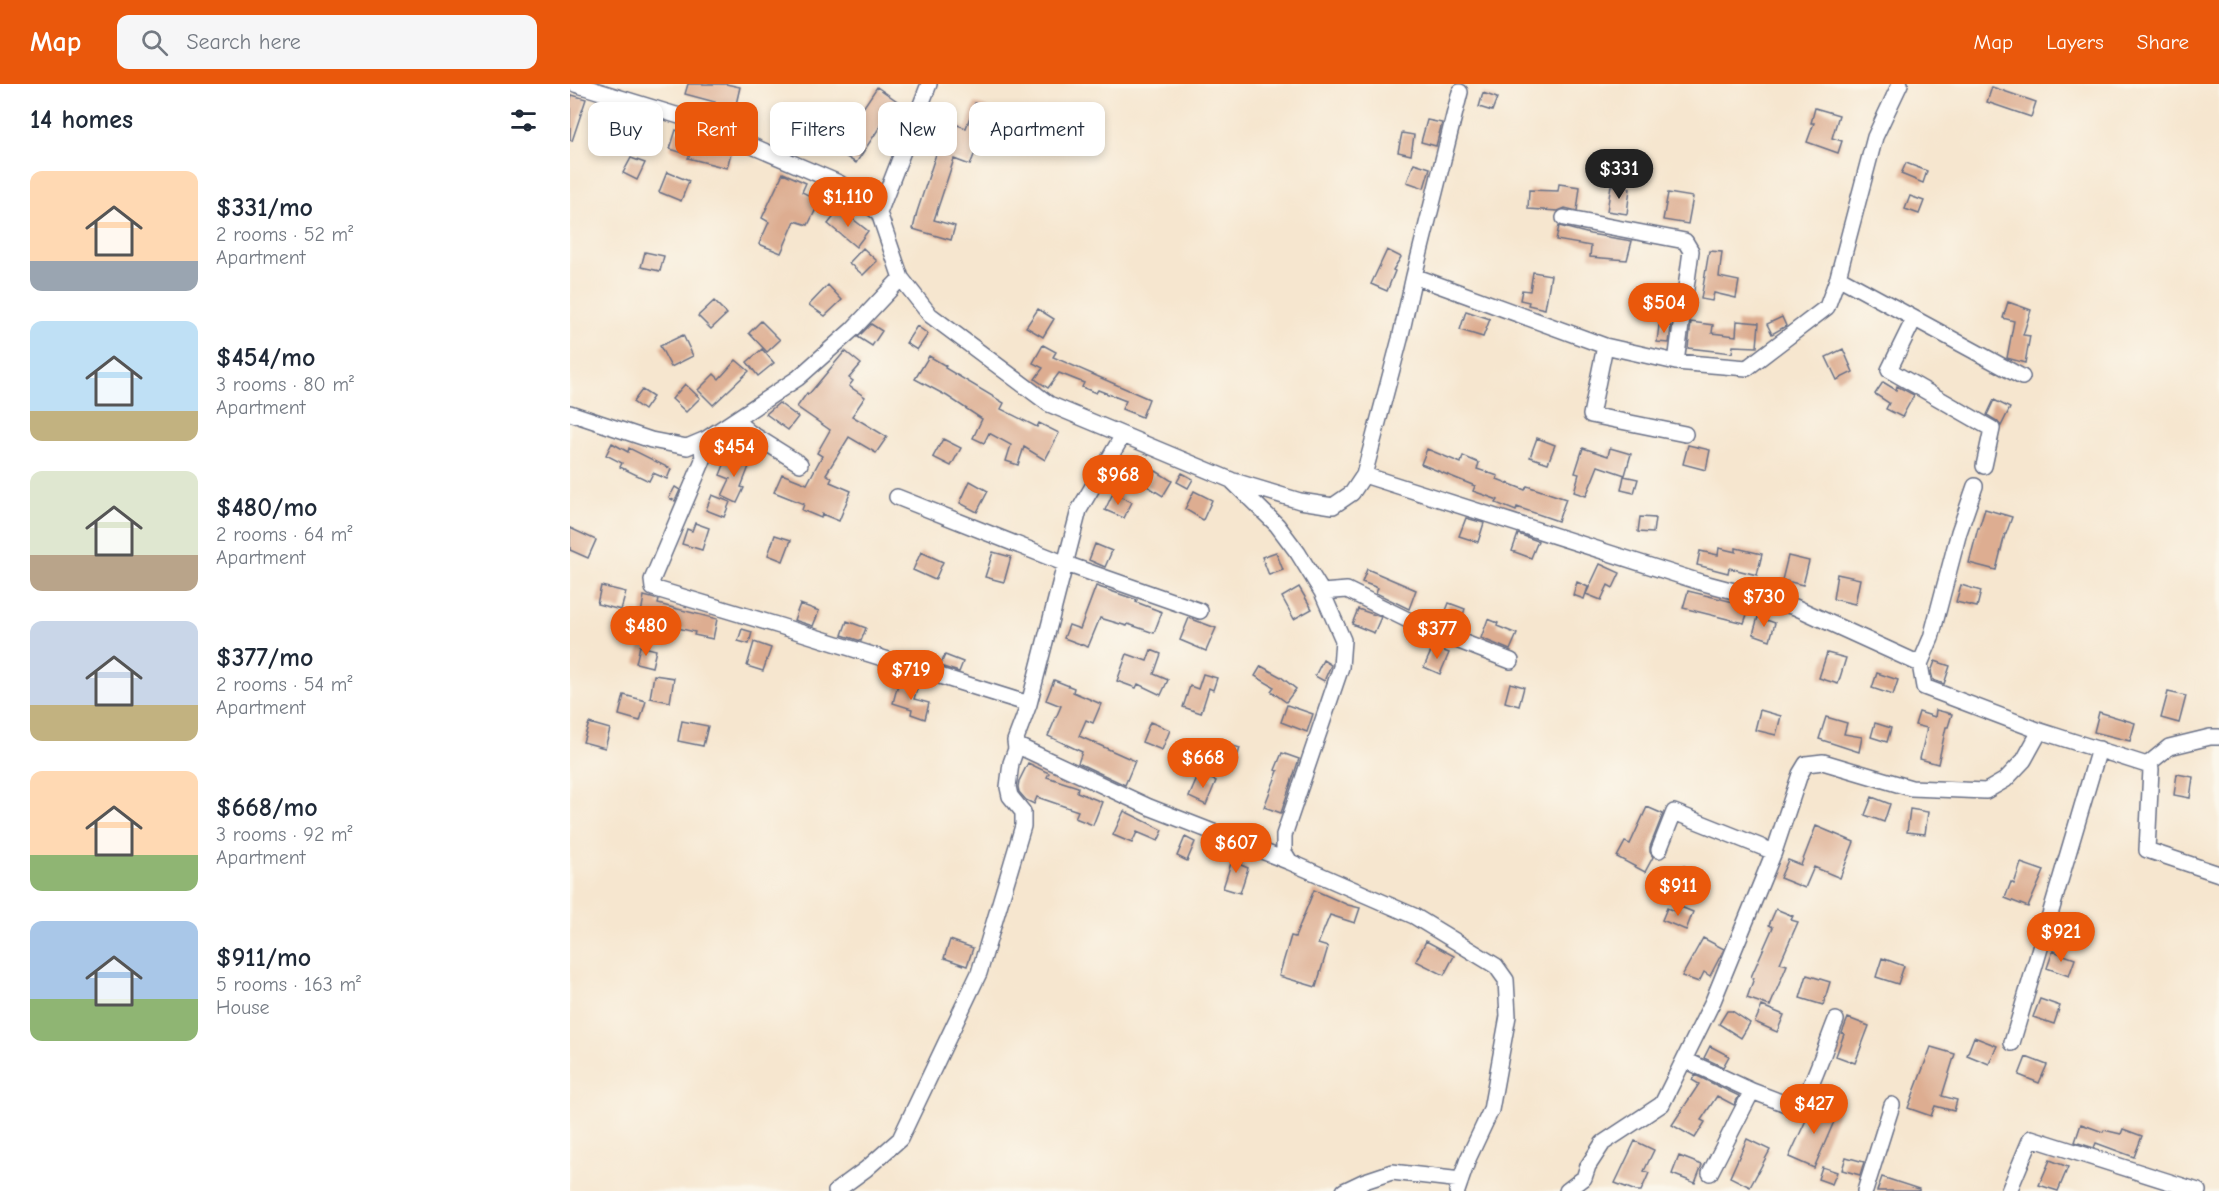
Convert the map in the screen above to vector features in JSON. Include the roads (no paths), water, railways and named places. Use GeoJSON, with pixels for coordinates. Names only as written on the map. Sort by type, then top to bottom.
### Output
{"type":"FeatureCollection","features":[{"type":"Feature","properties":{"kind":"street"},"geometry":{"type":"LineString","coordinates":[[575,84],[700,123],[839,183],[879,213],[901,278],[930,315],[1049,404],[1231,480],[1300,501],[1333,506],[1352,493],[1364,475],[1400,339],[1460,92]]}},
{"type":"Feature","properties":{"kind":"street"},"geometry":{"type":"LineString","coordinates":[[879,213],[929,84]]}},
{"type":"Feature","properties":{"kind":"street"},"geometry":{"type":"LineString","coordinates":[[1414,276],[1605,346],[1676,362],[1747,368],[1827,307],[1838,277],[1875,137],[1900,84]]}},
{"type":"Feature","properties":{"kind":"street"},"geometry":{"type":"LineString","coordinates":[[1564,218],[1685,240],[1691,251],[1676,362]]}},
{"type":"Feature","properties":{"kind":"street"},"geometry":{"type":"LineString","coordinates":[[1838,277],[2022,377]]}},
{"type":"Feature","properties":{"kind":"street"},"geometry":{"type":"LineString","coordinates":[[570,413],[651,440],[687,447],[706,439],[798,378],[853,328],[901,278]]}},
{"type":"Feature","properties":{"kind":"street"},"geometry":{"type":"LineString","coordinates":[[1914,319],[1889,370],[1992,429],[1984,466]]}},
{"type":"Feature","properties":{"kind":"street"},"geometry":{"type":"LineString","coordinates":[[1605,346],[1591,415],[1685,434]]}},
{"type":"Feature","properties":{"kind":"street"},"geometry":{"type":"LineString","coordinates":[[735,420],[749,432],[800,464]]}},
{"type":"Feature","properties":{"kind":"street"},"geometry":{"type":"LineString","coordinates":[[836,1191],[866,1169],[900,1139],[979,973],[1023,826],[1023,812],[1010,796],[1008,787],[1015,741],[1029,704],[1079,510],[1123,435]]}},
{"type":"Feature","properties":{"kind":"street"},"geometry":{"type":"LineString","coordinates":[[706,439],[702,446],[703,460],[652,580],[653,588],[1029,704]]}},
{"type":"Feature","properties":{"kind":"street"},"geometry":{"type":"LineString","coordinates":[[1364,475],[1700,582],[1795,607],[1920,664]]}},
{"type":"Feature","properties":{"kind":"street"},"geometry":{"type":"LineString","coordinates":[[1231,480],[1277,525],[1298,553],[1322,592],[1343,640],[1341,667],[1284,835],[1284,852],[1290,862]]}},
{"type":"Feature","properties":{"kind":"street"},"geometry":{"type":"LineString","coordinates":[[1975,486],[1959,532],[1931,638],[1920,664],[1924,687],[2040,731],[2147,765],[2151,769],[2148,850],[2219,874]]}},
{"type":"Feature","properties":{"kind":"street"},"geometry":{"type":"LineString","coordinates":[[897,497],[1066,564],[1200,610]]}},
{"type":"Feature","properties":{"kind":"street"},"geometry":{"type":"LineString","coordinates":[[1322,592],[1347,590],[1418,625],[1511,661]]}},
{"type":"Feature","properties":{"kind":"street"},"geometry":{"type":"LineString","coordinates":[[1567,1191],[1584,1178],[1588,1166],[1604,1143],[1662,1104],[1713,1001],[1774,852],[1800,774],[1806,764],[1823,762],[1911,788],[1986,791],[2006,780],[2024,760],[2040,731]]}},
{"type":"Feature","properties":{"kind":"street"},"geometry":{"type":"LineString","coordinates":[[2147,765],[2169,747],[2219,737]]}},
{"type":"Feature","properties":{"kind":"street"},"geometry":{"type":"LineString","coordinates":[[1016,745],[1149,807],[1290,862],[1414,916],[1496,966],[1506,980],[1508,1016],[1491,1110],[1468,1159],[1459,1185],[1392,1172],[1344,1191]]}},
{"type":"Feature","properties":{"kind":"street"},"geometry":{"type":"LineString","coordinates":[[2012,1043],[2099,749]]}},
{"type":"Feature","properties":{"kind":"street"},"geometry":{"type":"LineString","coordinates":[[1659,850],[1674,812],[1774,852]]}},
{"type":"Feature","properties":{"kind":"street"},"geometry":{"type":"LineString","coordinates":[[1685,1060],[1752,1091],[1799,1109],[1812,1086],[1815,1072],[1836,1020]]}},
{"type":"Feature","properties":{"kind":"street"},"geometry":{"type":"LineString","coordinates":[[1710,1173],[1752,1091]]}},
{"type":"Feature","properties":{"kind":"street"},"geometry":{"type":"LineString","coordinates":[[1865,1191],[1892,1105]]}},
{"type":"Feature","properties":{"kind":"street"},"geometry":{"type":"LineString","coordinates":[[2009,1191],[2031,1138],[2198,1191]]}}]}
